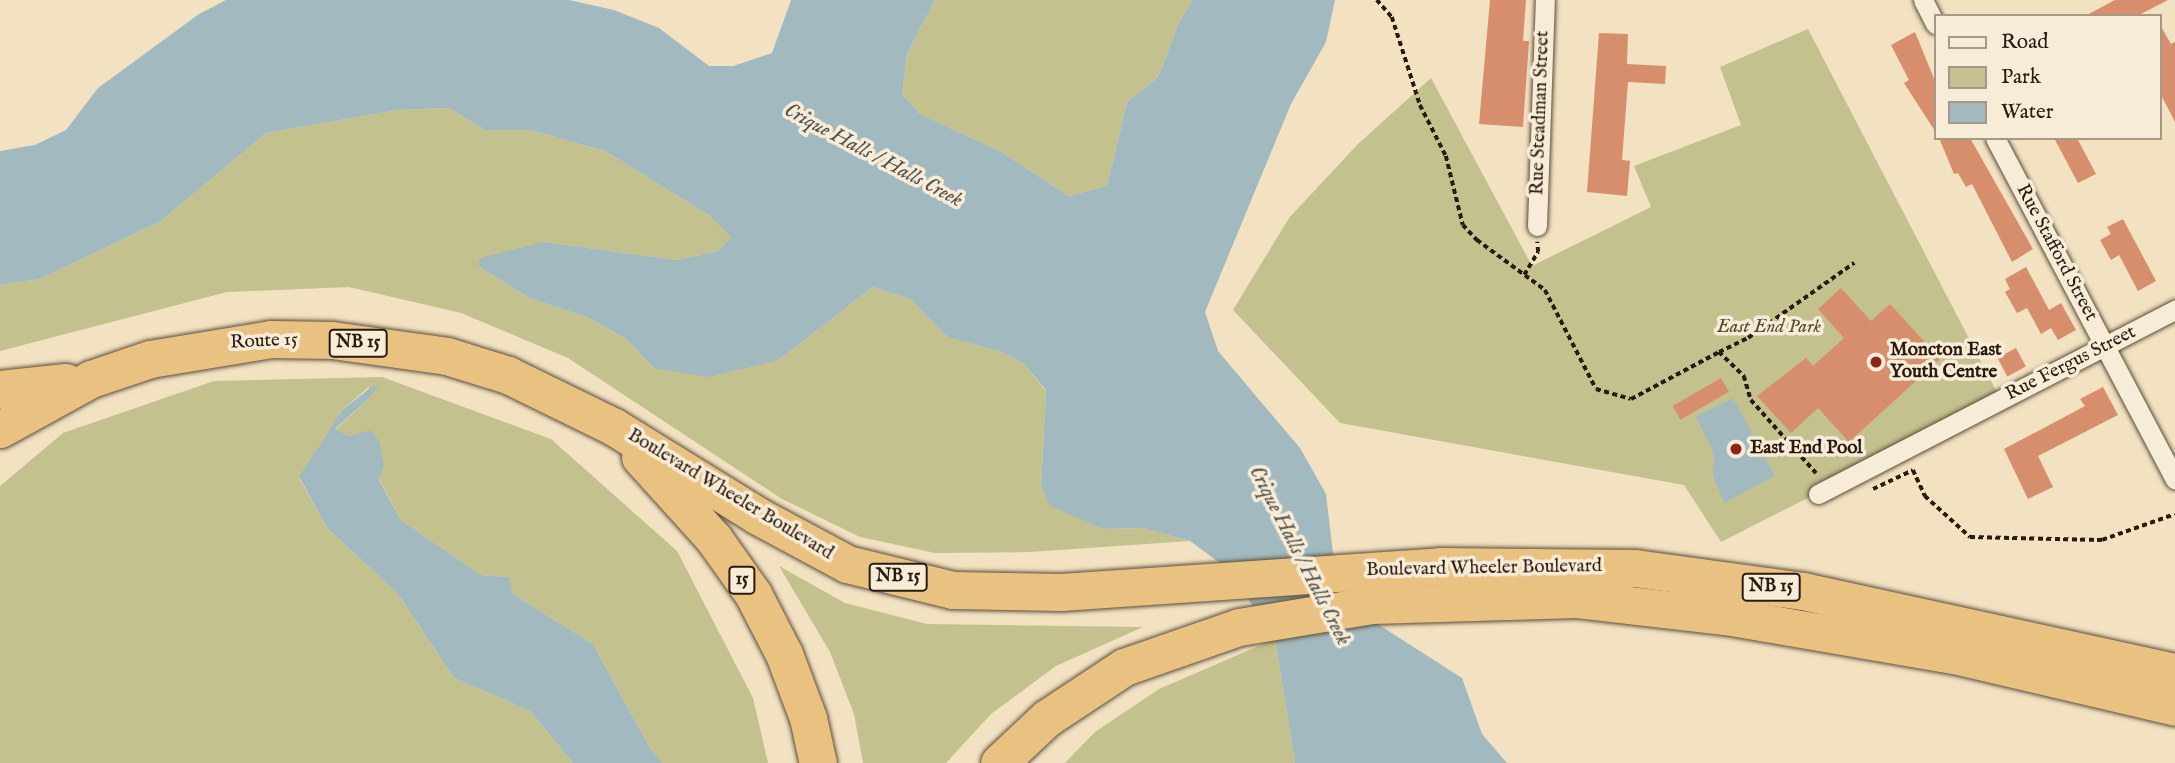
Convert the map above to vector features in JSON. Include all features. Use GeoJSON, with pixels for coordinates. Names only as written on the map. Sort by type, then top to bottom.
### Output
{"type":"FeatureCollection","features":[{"type":"Feature","properties":{"kind":"highway","name":"Route 15"},"geometry":{"type":"LineString","coordinates":[[0,429],[92,379],[150,359],[209,346],[271,339],[332,340],[471,363],[508,374],[614,427]]}},
{"type":"Feature","properties":{"kind":"highway","name":"NB 15"},"geometry":{"type":"LineString","coordinates":[[0,389],[92,379]]}},
{"type":"Feature","properties":{"kind":"highway","name":"Boulevard Wheeler Boulevard"},"geometry":{"type":"LineString","coordinates":[[614,427],[758,516],[848,564],[953,590],[1061,592],[1440,566],[1635,568],[1804,591],[2175,672]]}},
{"type":"Feature","properties":{"kind":"highway","name":"15"},"geometry":{"type":"LineString","coordinates":[[614,427],[713,539],[753,594],[784,654],[808,718],[818,763]]}},
{"type":"Feature","properties":{"kind":"highway","name":"Boulevard Wheeler Boulevard"},"geometry":{"type":"LineString","coordinates":[[999,763],[1047,718],[1124,667],[1239,626],[1373,605],[1577,599],[1725,616],[1954,655],[2175,707]]}},
{"type":"Feature","properties":{"kind":"street","name":"Rue Steadman Street"},"geometry":{"type":"LineString","coordinates":[[1537,226],[1545,0]]}},
{"type":"Feature","properties":{"kind":"street"},"geometry":{"type":"LineString","coordinates":[[1923,0],[1934,22]]}},
{"type":"Feature","properties":{"kind":"street","name":"Rue Stafford Street"},"geometry":{"type":"LineString","coordinates":[[1996,140],[2175,479]]}},
{"type":"Feature","properties":{"kind":"street","name":"Rue Fergus Street"},"geometry":{"type":"LineString","coordinates":[[1824,492],[2175,310]]}},
{"type":"Feature","properties":{"kind":"path"},"geometry":{"type":"LineString","coordinates":[[1377,0],[1392,17],[1420,105],[1446,156],[1462,225],[1545,290],[1596,389],[1631,399],[1748,338],[1854,263]]}},
{"type":"Feature","properties":{"kind":"path"},"geometry":{"type":"LineString","coordinates":[[1524,275],[1538,252],[1537,226]]}},
{"type":"Feature","properties":{"kind":"path"},"geometry":{"type":"LineString","coordinates":[[1719,352],[1744,376],[1751,400],[1824,492],[1877,489],[1913,470],[1925,496],[1970,537],[2102,540],[2175,514]]}},
{"type":"Feature","properties":{"kind":"green space"},"geometry":{"type":"Polygon","coordinates":[[[935,0],[1193,0],[1180,20],[1158,77],[1127,102],[1107,186],[1069,196],[1000,151],[920,114],[902,94],[907,54],[935,0]]]}},
{"type":"Feature","properties":{"kind":"green space","name":"East End Park"},"geometry":{"type":"Polygon","coordinates":[[[1808,29],[2001,400],[1721,542],[1684,485],[1340,423],[1233,310],[1289,218],[1358,144],[1431,78],[1532,266],[1651,207],[1634,166],[1741,125],[1720,67],[1808,29]]]}},
{"type":"Feature","properties":{"kind":"green space"},"geometry":{"type":"Polygon","coordinates":[[[449,108],[485,130],[530,130],[605,151],[710,216],[732,236],[718,251],[677,260],[544,242],[478,266],[529,298],[587,317],[626,339],[654,368],[779,360],[873,287],[912,300],[947,337],[1002,352],[1023,363],[1046,391],[1041,485],[1104,529],[1143,528],[1190,541],[1030,552],[935,553],[860,537],[782,499],[568,358],[461,313],[349,287],[227,292],[0,351],[0,285],[40,279],[161,221],[266,133],[398,110],[449,108]]]}},
{"type":"Feature","properties":{"kind":"green space"},"geometry":{"type":"Polygon","coordinates":[[[382,377],[551,439],[677,551],[753,698],[768,763],[663,763],[650,748],[593,644],[513,594],[508,577],[481,575],[401,520],[379,479],[379,442],[372,431],[349,436],[335,430],[367,400],[369,387],[342,410],[299,478],[327,528],[398,594],[454,678],[530,711],[573,763],[0,763],[0,486],[63,433],[214,381],[382,377]]]}},
{"type":"Feature","properties":{"kind":"green space"},"geometry":{"type":"Polygon","coordinates":[[[779,566],[845,603],[927,624],[1143,627],[1056,666],[991,714],[946,763],[863,763],[854,714],[830,652],[779,566]]]}},
{"type":"Feature","properties":{"kind":"green space"},"geometry":{"type":"Polygon","coordinates":[[[1275,639],[1295,763],[1065,763],[1095,732],[1159,689],[1275,639]]]}},
{"type":"Feature","properties":{"kind":"water","name":"Crique Halls / Halls Creek"},"geometry":{"type":"Polygon","coordinates":[[[226,0],[569,0],[614,10],[659,28],[709,66],[733,66],[772,53],[791,0],[935,0],[907,54],[902,94],[920,114],[1000,151],[1069,196],[1107,186],[1127,102],[1158,77],[1180,20],[1193,0],[1335,0],[1326,42],[1291,104],[1205,312],[1218,351],[1300,448],[1326,494],[1337,587],[1362,614],[1462,678],[1482,734],[1507,763],[1295,763],[1275,639],[1228,569],[1190,541],[1143,528],[1104,529],[1050,506],[1041,485],[1046,390],[1023,363],[1002,352],[947,337],[912,300],[873,287],[779,360],[708,377],[654,368],[626,339],[587,317],[529,298],[478,266],[480,258],[544,242],[677,260],[718,251],[731,237],[710,216],[605,151],[530,130],[485,130],[449,108],[398,110],[266,133],[161,221],[40,279],[0,285],[0,151],[35,145],[66,130],[98,88],[199,14],[226,0]]]}},
{"type":"Feature","properties":{"kind":"water"},"geometry":{"type":"Polygon","coordinates":[[[374,385],[378,387],[367,400],[335,429],[349,436],[371,430],[379,441],[384,464],[379,480],[401,520],[481,575],[509,577],[513,594],[593,644],[650,748],[663,763],[573,763],[530,711],[454,678],[398,594],[327,528],[299,477],[342,410],[374,385]]]}},
{"type":"Feature","properties":{"kind":"water","name":"East End Pool"},"geometry":{"type":"Polygon","coordinates":[[[1733,398],[1775,476],[1724,503],[1713,475],[1714,454],[1696,417],[1733,398]]]}},
{"type":"Feature","properties":{"kind":"building"},"geometry":{"type":"Polygon","coordinates":[[[1490,0],[1526,0],[1523,41],[1529,41],[1523,127],[1479,124],[1490,0]]]}},
{"type":"Feature","properties":{"kind":"building"},"geometry":{"type":"Polygon","coordinates":[[[2115,0],[2168,0],[2141,14],[2089,14],[2115,0]]]}},
{"type":"Feature","properties":{"kind":"building"},"geometry":{"type":"Polygon","coordinates":[[[2161,26],[2171,44],[2175,42],[2175,122],[2161,95],[2161,26]]]}},
{"type":"Feature","properties":{"kind":"building"},"geometry":{"type":"Polygon","coordinates":[[[1915,32],[1934,79],[1934,129],[1904,83],[1909,80],[1891,45],[1915,32]]]}},
{"type":"Feature","properties":{"kind":"building"},"geometry":{"type":"Polygon","coordinates":[[[1599,33],[1628,34],[1627,64],[1666,66],[1665,84],[1628,82],[1622,160],[1630,161],[1627,196],[1587,192],[1599,33]]]}},
{"type":"Feature","properties":{"kind":"building"},"geometry":{"type":"Polygon","coordinates":[[[1940,140],[1971,140],[2033,249],[2012,262],[1972,184],[1966,187],[1958,173],[1954,174],[1940,140]]]}},
{"type":"Feature","properties":{"kind":"building"},"geometry":{"type":"Polygon","coordinates":[[[2055,140],[2078,140],[2096,174],[2078,183],[2055,140]]]}},
{"type":"Feature","properties":{"kind":"building"},"geometry":{"type":"Polygon","coordinates":[[[2123,219],[2156,281],[2138,291],[2119,255],[2111,260],[2100,240],[2111,234],[2107,227],[2123,219]]]}},
{"type":"Feature","properties":{"kind":"building"},"geometry":{"type":"Polygon","coordinates":[[[2026,267],[2049,310],[2061,303],[2076,330],[2058,340],[2051,328],[2041,334],[2027,308],[2017,313],[2005,292],[2010,289],[2005,279],[2026,267]]]}},
{"type":"Feature","properties":{"kind":"building","name":"Moncton East Youth Centre"},"geometry":{"type":"Polygon","coordinates":[[[1841,288],[1871,321],[1890,304],[1940,359],[1849,442],[1818,408],[1791,433],[1757,396],[1806,358],[1813,366],[1844,338],[1818,309],[1841,288]]]}},
{"type":"Feature","properties":{"kind":"building"},"geometry":{"type":"Polygon","coordinates":[[[2016,348],[2026,367],[2007,376],[1997,358],[2016,348]]]}},
{"type":"Feature","properties":{"kind":"building"},"geometry":{"type":"Polygon","coordinates":[[[1721,378],[1729,392],[1681,420],[1673,406],[1721,378]]]}},
{"type":"Feature","properties":{"kind":"building"},"geometry":{"type":"Polygon","coordinates":[[[2103,387],[2118,415],[2038,456],[2053,487],[2028,499],[2004,449],[2085,406],[2080,399],[2103,387]]]}},
{"type":"Feature","properties":{"kind":"place","name":"Moncton East Youth Centre"},"geometry":{"type":"Point","coordinates":[1876,362]}},
{"type":"Feature","properties":{"kind":"place","name":"East End Pool"},"geometry":{"type":"Point","coordinates":[1736,449]}}]}
